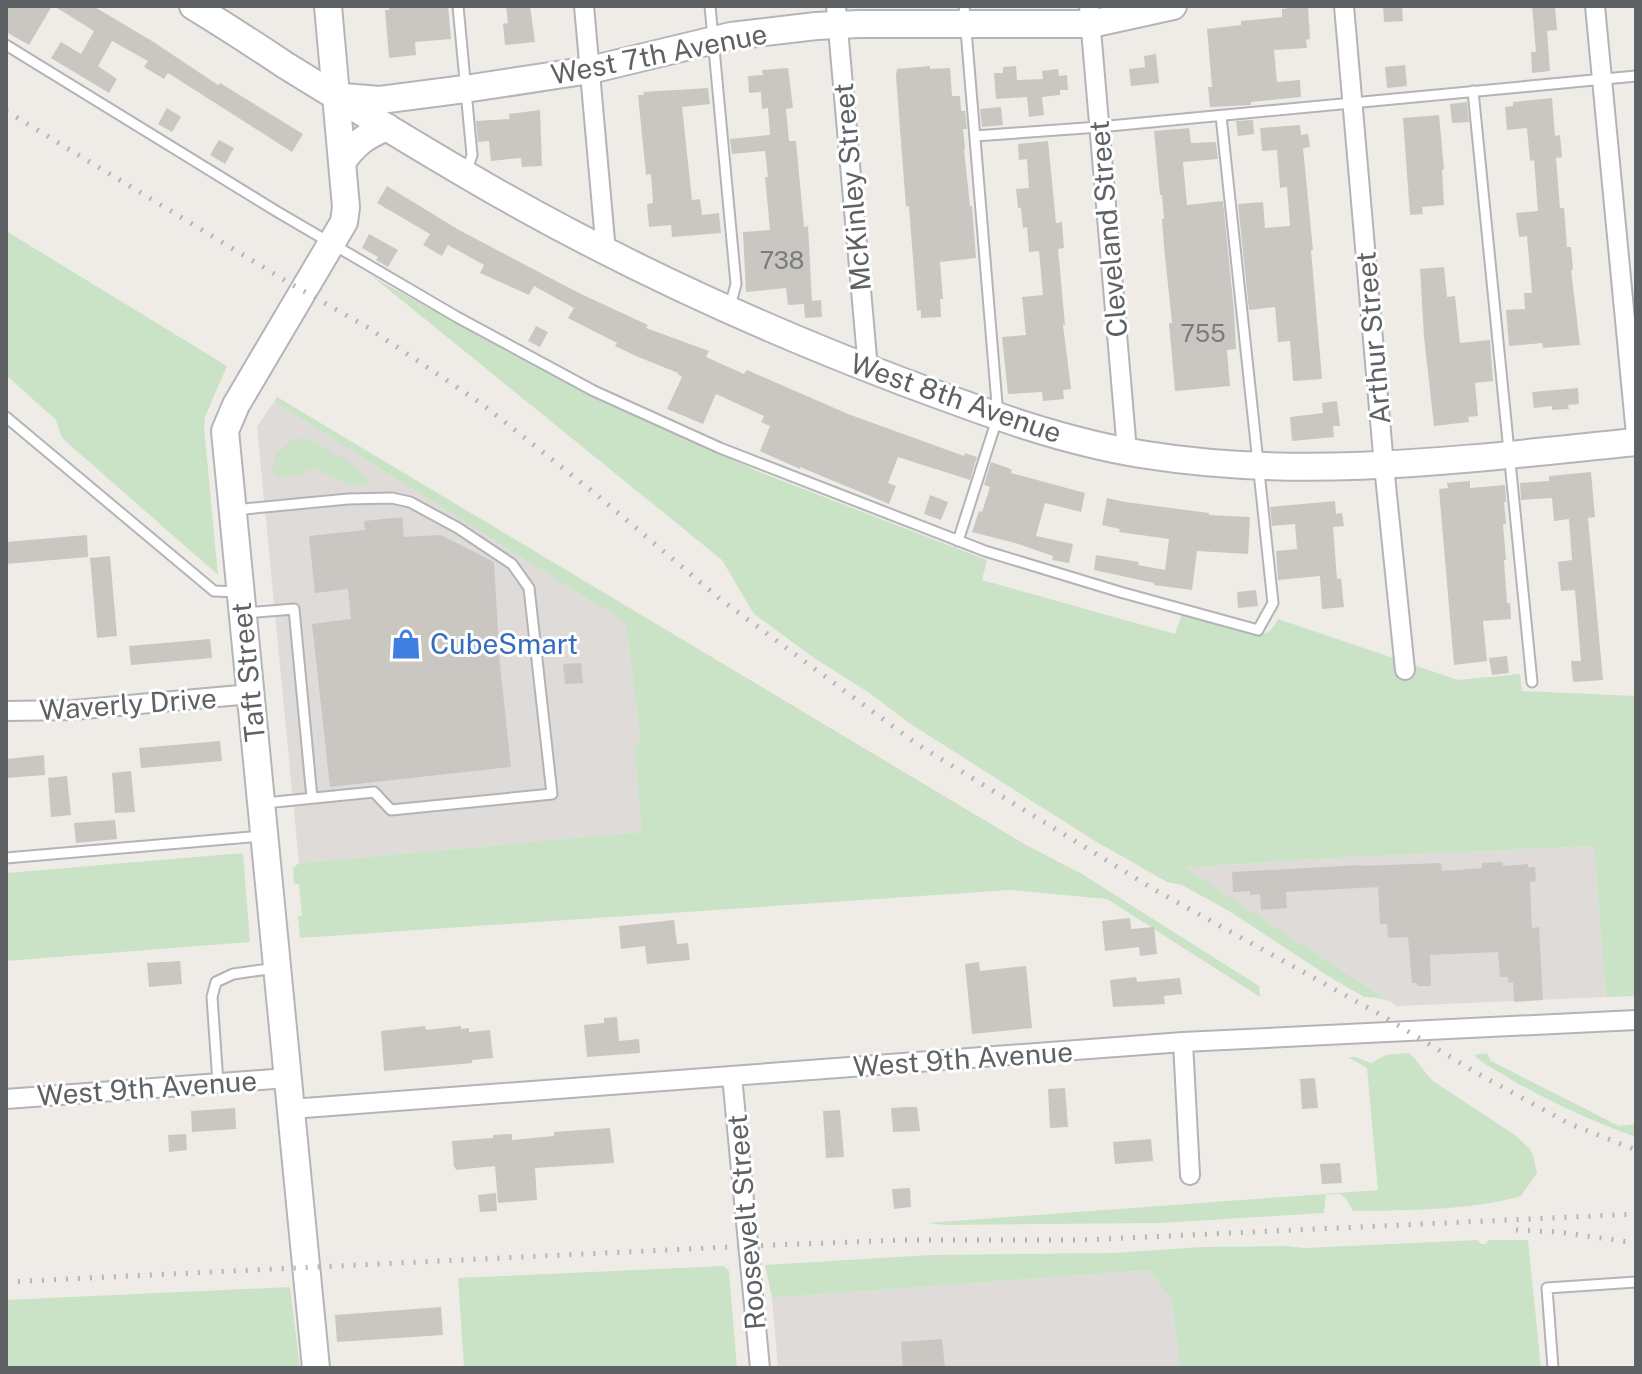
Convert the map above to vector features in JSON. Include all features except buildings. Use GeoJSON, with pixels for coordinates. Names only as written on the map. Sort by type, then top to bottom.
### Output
{"type":"FeatureCollection","features":[{"type":"Feature","properties":{"kind":"street","name":"Taft Street"},"geometry":{"type":"LineString","coordinates":[[316,1368],[225,431],[236,405],[344,222],[346,207],[328,6]]}},
{"type":"Feature","properties":{"kind":"street"},"geometry":{"type":"LineString","coordinates":[[584,6],[606,252]]}},
{"type":"Feature","properties":{"kind":"street","name":"West 7th Avenue"},"geometry":{"type":"LineString","coordinates":[[336,96],[380,100],[590,70],[713,40],[837,15],[1090,15],[1173,6]]}},
{"type":"Feature","properties":{"kind":"street","name":"Arthur Street"},"geometry":{"type":"LineString","coordinates":[[1344,6],[1405,670]]}},
{"type":"Feature","properties":{"kind":"street"},"geometry":{"type":"LineString","coordinates":[[1595,6],[1636,435]]}},
{"type":"Feature","properties":{"kind":"street","name":"West 8th Avenue"},"geometry":{"type":"LineString","coordinates":[[197,7],[466,175],[606,252],[729,310],[868,369],[1062,437],[1150,456],[1259,467],[1384,466],[1636,442]]}},
{"type":"Feature","properties":{"kind":"street","name":"McKinley Street"},"geometry":{"type":"LineString","coordinates":[[837,15],[868,369]]}},
{"type":"Feature","properties":{"kind":"street","name":"Cleveland Street"},"geometry":{"type":"LineString","coordinates":[[1090,15],[1127,451]]}},
{"type":"Feature","properties":{"kind":"street"},"geometry":{"type":"LineString","coordinates":[[281,62],[303,59],[315,53],[330,37]]}},
{"type":"Feature","properties":{"kind":"street"},"geometry":{"type":"LineString","coordinates":[[342,162],[356,144],[387,127]]}},
{"type":"Feature","properties":{"kind":"street","name":"Waverly Drive"},"geometry":{"type":"LineString","coordinates":[[6,711],[73,710],[251,694]]}},
{"type":"Feature","properties":{"kind":"street","name":"West 9th Avenue"},"geometry":{"type":"LineString","coordinates":[[291,1109],[1183,1042],[1636,1020]]}},
{"type":"Feature","properties":{"kind":"street"},"geometry":{"type":"LineString","coordinates":[[1183,1042],[1190,1175]]}},
{"type":"Feature","properties":{"kind":"street","name":"Roosevelt Street"},"geometry":{"type":"LineString","coordinates":[[732,1076],[760,1368]]}},
{"type":"Feature","properties":{"kind":"street","name":"West 9th Avenue"},"geometry":{"type":"LineString","coordinates":[[6,1099],[288,1078]]}},
{"type":"Feature","properties":{"kind":"lane"},"geometry":{"type":"LineString","coordinates":[[458,6],[472,155],[466,175]]}},
{"type":"Feature","properties":{"kind":"lane"},"geometry":{"type":"LineString","coordinates":[[710,6],[736,284],[729,310]]}},
{"type":"Feature","properties":{"kind":"lane"},"geometry":{"type":"LineString","coordinates":[[958,541],[998,416],[965,15]]}},
{"type":"Feature","properties":{"kind":"lane"},"geometry":{"type":"LineString","coordinates":[[6,45],[332,244],[457,317],[594,391],[720,448],[958,541],[1120,592],[1258,630],[1273,603],[1221,116]]}},
{"type":"Feature","properties":{"kind":"lane"},"geometry":{"type":"LineString","coordinates":[[975,136],[1636,76]]}},
{"type":"Feature","properties":{"kind":"lane"},"geometry":{"type":"LineString","coordinates":[[1473,91],[1532,682]]}},
{"type":"Feature","properties":{"kind":"lane"},"geometry":{"type":"LineString","coordinates":[[6,417],[214,591],[242,603],[294,609],[312,798]]}},
{"type":"Feature","properties":{"kind":"lane"},"geometry":{"type":"LineString","coordinates":[[232,511],[348,499],[392,498],[410,502],[458,528],[512,564],[529,588],[552,794],[391,810],[374,792],[261,803]]}},
{"type":"Feature","properties":{"kind":"lane"},"geometry":{"type":"LineString","coordinates":[[6,858],[264,835]]}},
{"type":"Feature","properties":{"kind":"lane"},"geometry":{"type":"LineString","coordinates":[[218,1083],[212,997],[216,982],[233,974],[277,968]]}},
{"type":"Feature","properties":{"kind":"lane"},"geometry":{"type":"LineString","coordinates":[[1553,1368],[1547,1288],[1636,1282]]}},
{"type":"Feature","properties":{"kind":"shaded area"},"geometry":{"type":"Polygon","coordinates":[[[274,402],[626,623],[640,737],[635,749],[643,832],[299,863],[257,427],[274,402]]]}},
{"type":"Feature","properties":{"kind":"shaded area"},"geometry":{"type":"Polygon","coordinates":[[[1594,846],[1606,997],[1397,1006],[1184,868],[1314,859],[1594,846]]]}},
{"type":"Feature","properties":{"kind":"shaded area"},"geometry":{"type":"Polygon","coordinates":[[[1150,1270],[1172,1302],[1180,1368],[778,1368],[772,1298],[1150,1270]]]}},
{"type":"Feature","properties":{"kind":"green space"},"geometry":{"type":"Polygon","coordinates":[[[6,231],[227,366],[205,417],[204,427],[218,575],[62,438],[56,420],[6,375],[6,231]]]}},
{"type":"Feature","properties":{"kind":"green space"},"geometry":{"type":"Polygon","coordinates":[[[373,277],[591,395],[762,473],[987,560],[982,580],[1175,634],[1182,614],[1261,634],[1271,630],[1278,619],[1458,680],[1520,674],[1522,691],[1636,696],[1636,996],[1606,997],[1594,846],[1185,868],[1389,1001],[1364,997],[1229,911],[1182,885],[1167,882],[1095,841],[909,723],[868,692],[814,658],[754,614],[722,560],[373,277]]]}},
{"type":"Feature","properties":{"kind":"green space"},"geometry":{"type":"Polygon","coordinates":[[[277,397],[1026,845],[1082,874],[1259,986],[1260,997],[1107,899],[1010,890],[300,938],[298,916],[302,916],[299,885],[294,883],[293,868],[299,863],[642,832],[635,749],[640,737],[626,623],[274,402],[277,397]]]}},
{"type":"Feature","properties":{"kind":"green space"},"geometry":{"type":"Polygon","coordinates":[[[294,439],[309,439],[349,462],[370,482],[361,487],[313,468],[301,475],[280,478],[272,471],[276,453],[294,439]]]}},
{"type":"Feature","properties":{"kind":"green space"},"geometry":{"type":"Polygon","coordinates":[[[243,853],[250,942],[6,961],[6,873],[243,853]]]}},
{"type":"Feature","properties":{"kind":"green space"},"geometry":{"type":"Polygon","coordinates":[[[1409,1053],[1433,1081],[1515,1135],[1529,1148],[1537,1173],[1521,1196],[1459,1207],[1353,1211],[1340,1194],[1326,1195],[1324,1213],[1159,1223],[927,1223],[1378,1190],[1367,1068],[1348,1057],[1371,1063],[1386,1055],[1409,1053]]]}},
{"type":"Feature","properties":{"kind":"green space"},"geometry":{"type":"Polygon","coordinates":[[[1487,1053],[1491,1061],[1619,1126],[1636,1124],[1636,1137],[1541,1096],[1474,1055],[1487,1053]]]}},
{"type":"Feature","properties":{"kind":"green space"},"geometry":{"type":"Polygon","coordinates":[[[1478,1240],[1486,1244],[1488,1240],[1528,1240],[1541,1368],[1180,1368],[1172,1302],[1150,1270],[772,1298],[765,1265],[930,1255],[1113,1253],[1202,1247],[1304,1248],[1478,1240]]]}},
{"type":"Feature","properties":{"kind":"green space"},"geometry":{"type":"Polygon","coordinates":[[[724,1266],[729,1271],[737,1368],[464,1368],[458,1278],[724,1266]]]}},
{"type":"Feature","properties":{"kind":"green space"},"geometry":{"type":"Polygon","coordinates":[[[290,1287],[300,1368],[6,1368],[6,1300],[290,1287]]]}},
{"type":"Feature","properties":{"kind":"railway"},"geometry":{"type":"LineString","coordinates":[[6,111],[367,327],[482,404],[720,599],[918,745],[1155,890],[1381,1015],[1482,1076],[1568,1123],[1636,1150]]}},
{"type":"Feature","properties":{"kind":"railway"},"geometry":{"type":"LineString","coordinates":[[6,1282],[749,1246],[902,1240],[1082,1240],[1636,1214]]}},
{"type":"Feature","properties":{"kind":"railway"},"geometry":{"type":"LineString","coordinates":[[1516,1230],[1558,1232],[1636,1243]]}},
{"type":"Feature","properties":{"kind":"place","name":"CubeSmart"},"geometry":{"type":"Point","coordinates":[406,644]}}]}
